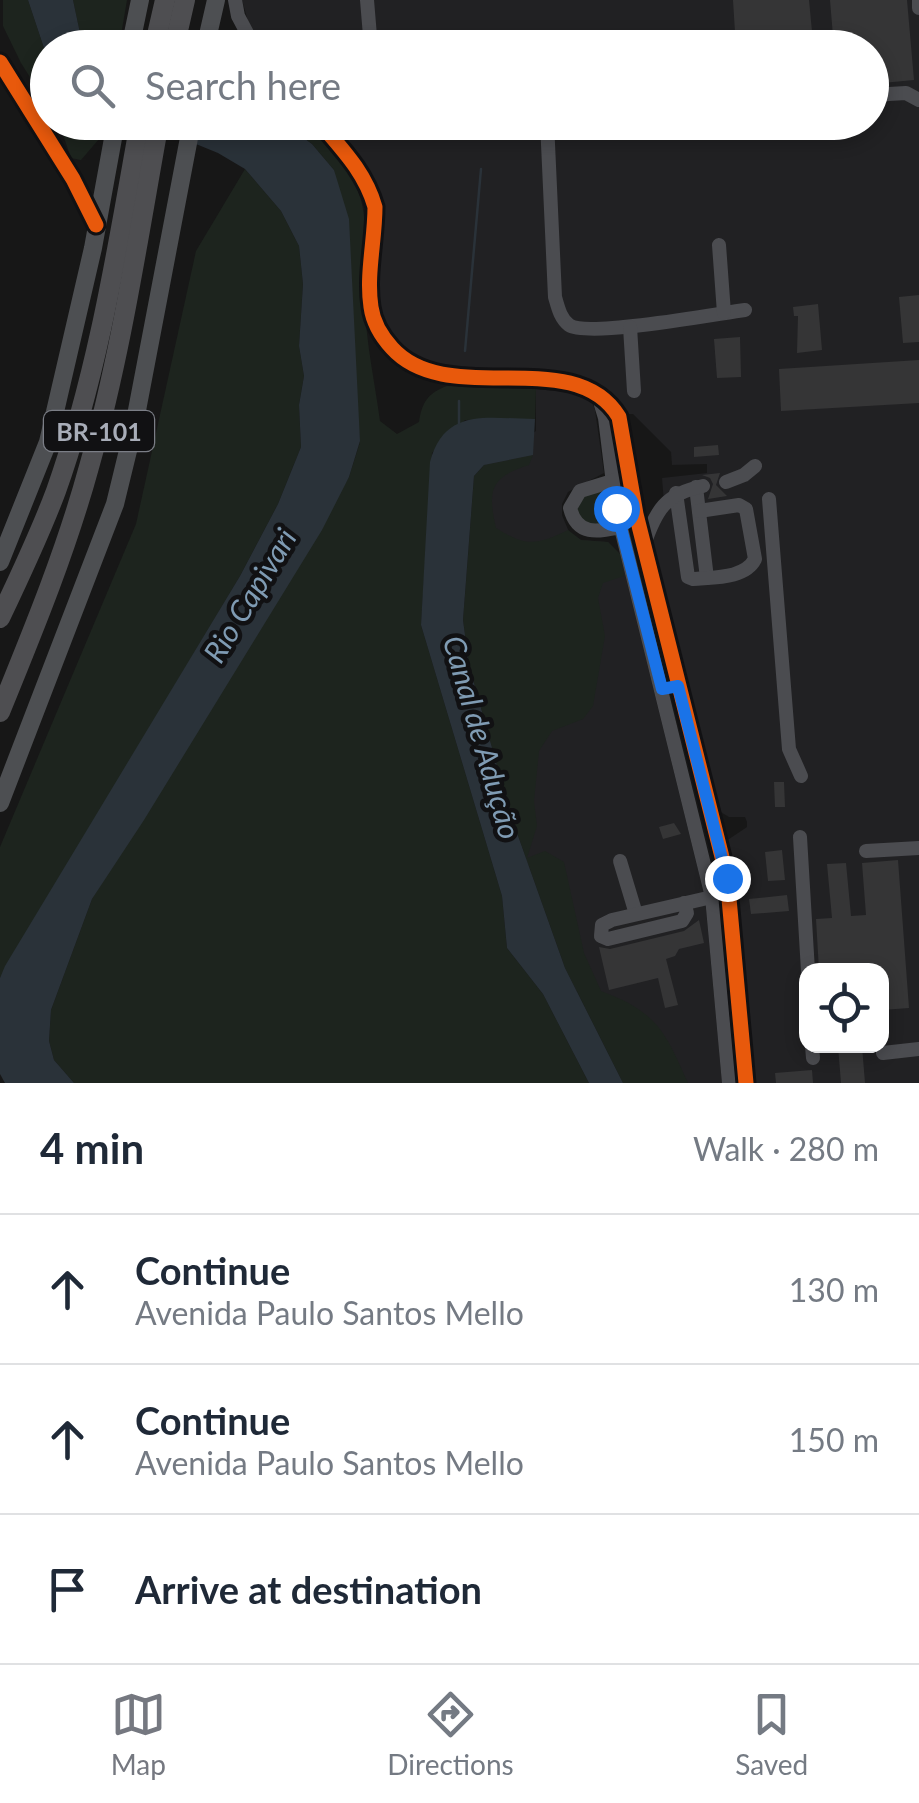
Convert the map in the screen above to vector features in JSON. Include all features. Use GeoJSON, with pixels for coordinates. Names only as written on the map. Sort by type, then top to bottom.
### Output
{"type":"FeatureCollection","features":[{"type":"Feature","properties":{"kind":"highway"},"geometry":{"type":"LineString","coordinates":[[158,30],[164,0]]}},
{"type":"Feature","properties":{"kind":"highway"},"geometry":{"type":"LineString","coordinates":[[178,30],[185,0]]}},
{"type":"Feature","properties":{"kind":"highway","name":"BR-101"},"geometry":{"type":"LineString","coordinates":[[0,618],[45,520],[69,450],[146,140]]}},
{"type":"Feature","properties":{"kind":"highway","name":"BR-101"},"geometry":{"type":"LineString","coordinates":[[0,712],[54,576],[90,464],[122,328],[147,140]]}},
{"type":"Feature","properties":{"kind":"main road"},"geometry":{"type":"LineString","coordinates":[[134,30],[140,0]]}},
{"type":"Feature","properties":{"kind":"main road"},"geometry":{"type":"LineString","coordinates":[[209,30],[216,0]]}},
{"type":"Feature","properties":{"kind":"main road"},"geometry":{"type":"LineString","coordinates":[[0,562],[48,442],[113,140]]}},
{"type":"Feature","properties":{"kind":"main road"},"geometry":{"type":"LineString","coordinates":[[0,803],[115,504],[134,426],[189,140]]}},
{"type":"Feature","properties":{"kind":"street"},"geometry":{"type":"LineString","coordinates":[[235,0],[245,30]]}},
{"type":"Feature","properties":{"kind":"street"},"geometry":{"type":"LineString","coordinates":[[367,0],[370,30]]}},
{"type":"Feature","properties":{"kind":"street"},"geometry":{"type":"LineString","coordinates":[[919,0],[919,8]]}},
{"type":"Feature","properties":{"kind":"street"},"geometry":{"type":"LineString","coordinates":[[210,25],[220,18],[238,16]]}},
{"type":"Feature","properties":{"kind":"street"},"geometry":{"type":"LineString","coordinates":[[0,62],[30,111]]}},
{"type":"Feature","properties":{"kind":"street"},"geometry":{"type":"LineString","coordinates":[[889,94],[906,93],[919,100]]}},
{"type":"Feature","properties":{"kind":"street"},"geometry":{"type":"LineString","coordinates":[[48,140],[96,224]]}},
{"type":"Feature","properties":{"kind":"street"},"geometry":{"type":"LineString","coordinates":[[334,140],[361,173],[372,195],[375,228],[371,310],[378,328],[399,356],[424,371],[438,374],[568,383],[598,398],[619,416],[712,897],[730,1083]]}},
{"type":"Feature","properties":{"kind":"street"},"geometry":{"type":"LineString","coordinates":[[548,140],[555,297],[560,314],[570,326],[630,326],[744,310]]}},
{"type":"Feature","properties":{"kind":"street"},"geometry":{"type":"LineString","coordinates":[[719,245],[724,313]]}},
{"type":"Feature","properties":{"kind":"street"},"geometry":{"type":"LineString","coordinates":[[630,326],[634,390]]}},
{"type":"Feature","properties":{"kind":"street"},"geometry":{"type":"LineString","coordinates":[[598,398],[605,418],[612,480],[628,555],[716,830],[730,897],[746,1083]]}},
{"type":"Feature","properties":{"kind":"street"},"geometry":{"type":"LineString","coordinates":[[726,482],[744,476],[755,466]]}},
{"type":"Feature","properties":{"kind":"street"},"geometry":{"type":"LineString","coordinates":[[621,527],[590,532],[580,528],[570,508],[580,491],[629,477]]}},
{"type":"Feature","properties":{"kind":"street"},"geometry":{"type":"LineString","coordinates":[[645,551],[658,514],[676,492],[700,487],[707,578]]}},
{"type":"Feature","properties":{"kind":"street"},"geometry":{"type":"LineString","coordinates":[[676,492],[685,570],[693,580],[745,572],[755,559],[746,509],[739,505],[700,511]]}},
{"type":"Feature","properties":{"kind":"street"},"geometry":{"type":"LineString","coordinates":[[769,499],[789,749],[801,776]]}},
{"type":"Feature","properties":{"kind":"street"},"geometry":{"type":"LineString","coordinates":[[628,555],[636,544],[645,551]]}},
{"type":"Feature","properties":{"kind":"street"},"geometry":{"type":"LineString","coordinates":[[699,834],[716,830]]}},
{"type":"Feature","properties":{"kind":"street"},"geometry":{"type":"LineString","coordinates":[[800,836],[808,963]]}},
{"type":"Feature","properties":{"kind":"street"},"geometry":{"type":"LineString","coordinates":[[866,852],[919,848]]}},
{"type":"Feature","properties":{"kind":"street"},"geometry":{"type":"LineString","coordinates":[[620,860],[636,914]]}},
{"type":"Feature","properties":{"kind":"street"},"geometry":{"type":"LineString","coordinates":[[712,897],[685,911],[608,939],[600,930],[606,923],[636,914],[685,911],[714,914]]}},
{"type":"Feature","properties":{"kind":"street"},"geometry":{"type":"LineString","coordinates":[[720,964],[736,962]]}},
{"type":"Feature","properties":{"kind":"street"},"geometry":{"type":"LineString","coordinates":[[882,1054],[919,1048]]}},
{"type":"Feature","properties":{"kind":"shaded area"},"geometry":{"type":"Polygon","coordinates":[[[3,0],[28,0],[38,30],[30,30],[30,77],[21,63],[3,26],[3,0]]]}},
{"type":"Feature","properties":{"kind":"shaded area"},"geometry":{"type":"Polygon","coordinates":[[[73,0],[127,0],[122,30],[79,30],[73,0]]]}},
{"type":"Feature","properties":{"kind":"shaded area"},"geometry":{"type":"Polygon","coordinates":[[[242,0],[919,0],[919,1083],[753,1083],[739,914],[726,841],[747,827],[747,822],[745,817],[729,817],[719,811],[650,544],[664,503],[662,478],[707,473],[707,464],[672,465],[671,452],[633,414],[625,414],[614,400],[583,380],[554,374],[439,368],[403,351],[392,339],[378,309],[378,193],[367,169],[342,140],[889,140],[889,30],[253,30],[242,0]]]}},
{"type":"Feature","properties":{"kind":"shaded area"},"geometry":{"type":"Polygon","coordinates":[[[65,140],[98,140],[81,160],[71,158],[65,140]]]}},
{"type":"Feature","properties":{"kind":"shaded area"},"geometry":{"type":"Polygon","coordinates":[[[306,140],[322,140],[330,149],[357,188],[362,206],[366,319],[380,421],[397,434],[419,422],[427,399],[447,386],[536,389],[535,419],[465,420],[432,453],[421,625],[502,896],[507,948],[543,994],[589,1083],[74,1083],[54,1060],[49,1041],[51,1010],[92,899],[349,477],[360,442],[334,170],[306,140]]]}},
{"type":"Feature","properties":{"kind":"shaded area"},"geometry":{"type":"Polygon","coordinates":[[[245,169],[281,211],[299,246],[303,284],[299,346],[304,376],[299,405],[301,447],[278,504],[240,576],[0,978],[0,847],[136,524],[196,251],[245,169]]]}},
{"type":"Feature","properties":{"kind":"shaded area"},"geometry":{"type":"Polygon","coordinates":[[[536,389],[578,393],[592,402],[595,410],[604,473],[568,492],[562,515],[569,532],[581,540],[608,542],[620,554],[705,898],[722,1083],[623,1083],[526,859],[484,465],[536,431],[536,389]]]}},
{"type":"Feature","properties":{"kind":"shaded area"},"geometry":{"type":"Polygon","coordinates":[[[533,455],[529,465],[507,474],[495,486],[492,503],[496,528],[531,542],[568,530],[581,540],[608,542],[620,554],[624,576],[603,583],[598,598],[605,636],[593,706],[583,719],[552,731],[539,751],[534,801],[537,826],[527,858],[545,851],[564,862],[584,953],[601,991],[635,1007],[657,1025],[688,1083],[623,1083],[565,968],[511,816],[469,665],[463,620],[474,476],[484,465],[533,455]]]}},
{"type":"Feature","properties":{"kind":"shaded area"},"geometry":{"type":"Polygon","coordinates":[[[606,490],[612,524],[591,525],[579,517],[577,509],[584,496],[606,490]]]}},
{"type":"Feature","properties":{"kind":"water"},"geometry":{"type":"Polygon","coordinates":[[[28,0],[73,0],[79,30],[38,30],[28,0]]]}},
{"type":"Feature","properties":{"kind":"water","name":"Rio Capivari"},"geometry":{"type":"Polygon","coordinates":[[[186,140],[306,140],[334,170],[349,219],[360,441],[349,477],[322,530],[92,899],[51,1010],[49,1041],[54,1060],[74,1083],[5,1083],[0,1074],[0,978],[5,966],[240,576],[278,504],[301,447],[299,405],[304,376],[299,346],[303,284],[299,246],[281,211],[245,169],[186,140]]]}},
{"type":"Feature","properties":{"kind":"water","name":"Canal de Adução"},"geometry":{"type":"Polygon","coordinates":[[[471,419],[535,419],[533,455],[484,465],[474,476],[463,620],[469,665],[511,816],[565,968],[623,1083],[589,1083],[543,994],[507,948],[502,896],[421,625],[430,462],[437,444],[446,432],[471,419]]]}},
{"type":"Feature","properties":{"kind":"building"},"geometry":{"type":"Polygon","coordinates":[[[733,0],[809,0],[812,30],[735,30],[733,0]]]}},
{"type":"Feature","properties":{"kind":"building"},"geometry":{"type":"Polygon","coordinates":[[[830,0],[907,0],[914,80],[889,82],[889,30],[832,30],[830,0]]]}},
{"type":"Feature","properties":{"kind":"building"},"geometry":{"type":"Polygon","coordinates":[[[919,295],[919,342],[903,343],[899,297],[919,295]]]}},
{"type":"Feature","properties":{"kind":"building"},"geometry":{"type":"Polygon","coordinates":[[[818,304],[822,350],[797,353],[798,316],[794,316],[793,307],[818,304]]]}},
{"type":"Feature","properties":{"kind":"building"},"geometry":{"type":"Polygon","coordinates":[[[740,337],[741,377],[717,378],[714,339],[740,337]]]}},
{"type":"Feature","properties":{"kind":"building"},"geometry":{"type":"Polygon","coordinates":[[[919,360],[919,403],[781,411],[779,369],[919,360]]]}},
{"type":"Feature","properties":{"kind":"building"},"geometry":{"type":"Polygon","coordinates":[[[718,445],[719,455],[694,457],[694,447],[718,445]]]}},
{"type":"Feature","properties":{"kind":"building"},"geometry":{"type":"Polygon","coordinates":[[[720,473],[716,485],[727,496],[708,499],[713,484],[702,475],[720,473]]]}},
{"type":"Feature","properties":{"kind":"building"},"geometry":{"type":"Polygon","coordinates":[[[774,782],[784,782],[785,807],[775,807],[774,782]]]}},
{"type":"Feature","properties":{"kind":"building"},"geometry":{"type":"Polygon","coordinates":[[[674,823],[681,834],[663,839],[659,827],[674,823]]]}},
{"type":"Feature","properties":{"kind":"building"},"geometry":{"type":"Polygon","coordinates":[[[782,850],[785,880],[768,881],[765,852],[782,850]]]}},
{"type":"Feature","properties":{"kind":"building"},"geometry":{"type":"Polygon","coordinates":[[[898,860],[909,1008],[889,1009],[889,963],[819,963],[816,919],[832,918],[827,864],[846,863],[851,916],[866,915],[862,863],[898,860]]]}},
{"type":"Feature","properties":{"kind":"building"},"geometry":{"type":"Polygon","coordinates":[[[787,895],[789,911],[751,914],[749,899],[787,895]]]}},
{"type":"Feature","properties":{"kind":"building"},"geometry":{"type":"Polygon","coordinates":[[[699,920],[704,943],[679,949],[675,956],[666,959],[678,1005],[665,1008],[658,978],[609,990],[599,947],[610,949],[684,931],[699,920]]]}},
{"type":"Feature","properties":{"kind":"building"},"geometry":{"type":"Polygon","coordinates":[[[839,1053],[863,1053],[865,1083],[841,1083],[839,1053]]]}},
{"type":"Feature","properties":{"kind":"building"},"geometry":{"type":"Polygon","coordinates":[[[812,1070],[813,1083],[776,1083],[775,1073],[812,1070]]]}},
{"type":"Feature","properties":{"kind":"waterway"},"geometry":{"type":"LineString","coordinates":[[465,351],[481,169]]}},
{"type":"Feature","properties":{"kind":"waterway"},"geometry":{"type":"LineString","coordinates":[[459,401],[459,424]]}},
{"type":"Feature","properties":{"kind":"cycle path"},"geometry":{"type":"LineString","coordinates":[[0,62],[30,110]]}},
{"type":"Feature","properties":{"kind":"cycle path"},"geometry":{"type":"LineString","coordinates":[[49,140],[96,225]]}},
{"type":"Feature","properties":{"kind":"cycle path"},"geometry":{"type":"LineString","coordinates":[[334,140],[359,172],[375,207],[371,307],[378,329],[392,348],[416,366],[445,375],[572,384],[599,395],[619,417],[636,514],[727,877],[746,1083]]}},
{"type":"Feature","properties":{"kind":"route"},"geometry":{"type":"LineString","coordinates":[[616,508],[662,689],[678,686],[727,878]]}}]}
